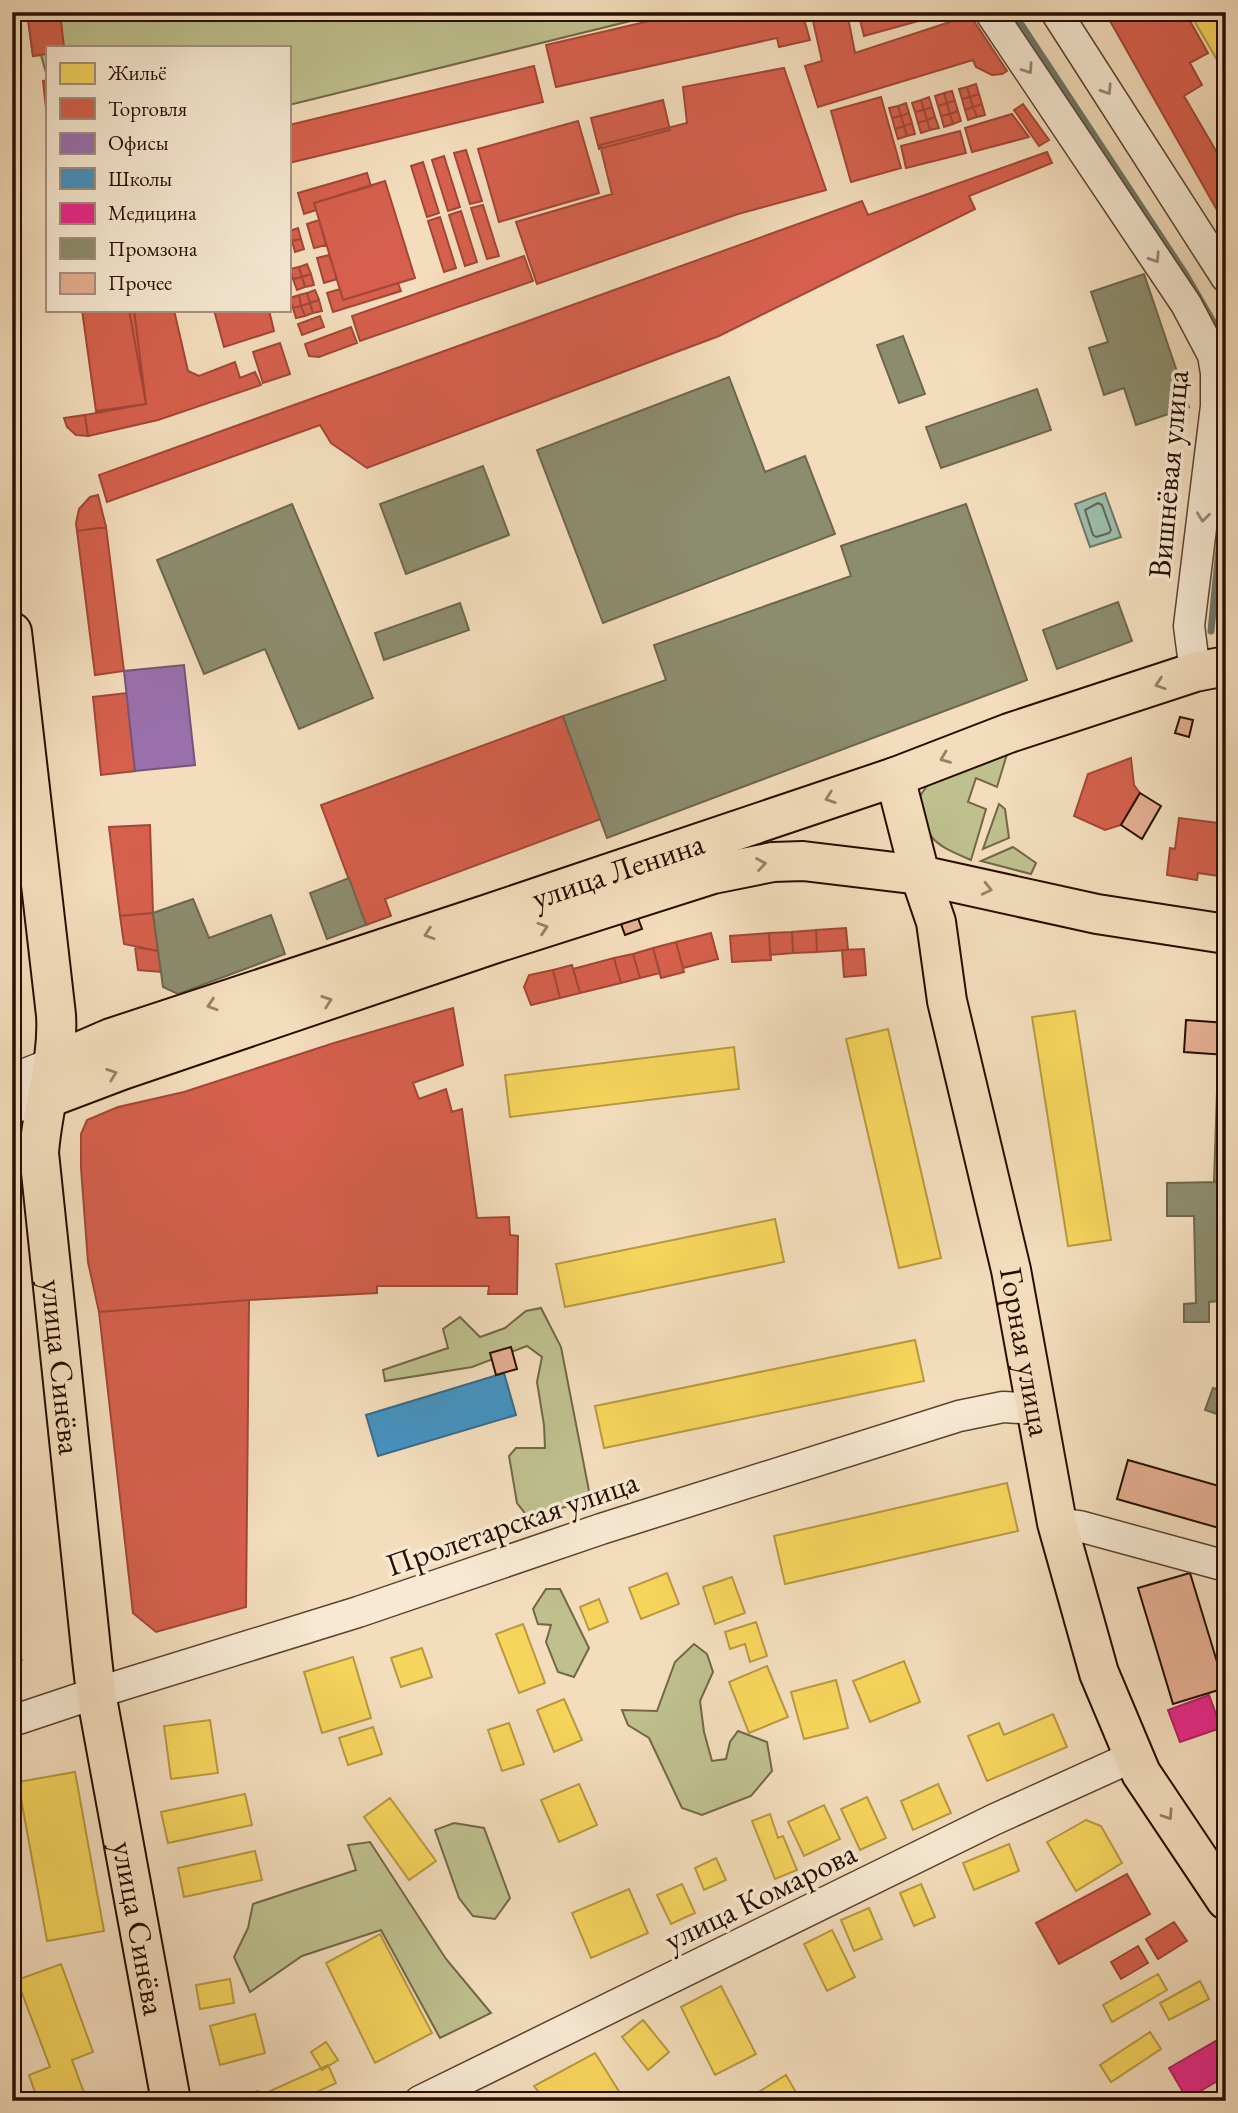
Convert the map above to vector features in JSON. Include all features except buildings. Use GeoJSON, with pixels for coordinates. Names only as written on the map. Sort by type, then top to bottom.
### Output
{"type":"FeatureCollection","features":[{"type":"Feature","properties":{"kind":"main road","name":"улица Синёва"},"geometry":{"type":"LineString","coordinates":[[12,632],[56,1014],[57,1035],[38,1090],[41,1124],[39,1153],[96,1693],[171,2101]]}},
{"type":"Feature","properties":{"kind":"main road","name":"улица Ленина"},"geometry":{"type":"LineString","coordinates":[[489,930],[1009,733],[1211,669]]}},
{"type":"Feature","properties":{"kind":"main road","name":"Горная улица"},"geometry":{"type":"LineString","coordinates":[[895,777],[920,874],[936,922],[947,1001],[1011,1270],[1057,1523],[1099,1673],[1132,1757],[1226,1900]]}},
{"type":"Feature","properties":{"kind":"main road","name":"улица Ленина"},"geometry":{"type":"LineString","coordinates":[[38,1090],[111,1038],[489,930],[713,874],[773,862],[803,861],[920,874],[1097,914],[1226,934]]}},
{"type":"Feature","properties":{"kind":"street","name":"Вишнёвая улица"},"geometry":{"type":"LineString","coordinates":[[990,12],[1186,304],[1213,355],[1216,405],[1189,626],[1211,669]]}},
{"type":"Feature","properties":{"kind":"street"},"geometry":{"type":"LineString","coordinates":[[1056,12],[1226,278]]}},
{"type":"Feature","properties":{"kind":"street","name":"улица Ленина"},"geometry":{"type":"LineString","coordinates":[[12,1079],[38,1090]]}},
{"type":"Feature","properties":{"kind":"street","name":"Пролетарская улица"},"geometry":{"type":"LineString","coordinates":[[12,1721],[358,1612],[601,1529],[959,1416],[1003,1407],[1037,1409]]}},
{"type":"Feature","properties":{"kind":"street"},"geometry":{"type":"LineString","coordinates":[[1057,1523],[1079,1526],[1226,1566]]}},
{"type":"Feature","properties":{"kind":"street","name":"улица Комарова"},"geometry":{"type":"LineString","coordinates":[[420,2101],[993,1820],[1132,1757]]}},
{"type":"Feature","properties":{"kind":"green space"},"geometry":{"type":"Polygon","coordinates":[[[27,12],[667,12],[290,105],[290,46],[46,46],[46,72],[41,55],[33,56],[27,12]]]}},
{"type":"Feature","properties":{"kind":"green space"},"geometry":{"type":"Polygon","coordinates":[[[1007,754],[997,787],[976,778],[968,802],[986,809],[971,860],[946,849],[932,838],[928,831],[920,796],[931,780],[1007,754]]]}},
{"type":"Feature","properties":{"kind":"green space"},"geometry":{"type":"Polygon","coordinates":[[[999,804],[1005,809],[1009,838],[983,849],[999,804]]]}},
{"type":"Feature","properties":{"kind":"green space"},"geometry":{"type":"Polygon","coordinates":[[[1013,847],[1036,863],[1031,874],[981,861],[1013,847]]]}},
{"type":"Feature","properties":{"kind":"green space"},"geometry":{"type":"Polygon","coordinates":[[[541,1308],[561,1347],[589,1491],[576,1504],[528,1517],[517,1503],[509,1456],[516,1448],[545,1448],[537,1382],[542,1357],[527,1346],[472,1367],[385,1381],[383,1370],[448,1348],[443,1329],[460,1317],[480,1337],[505,1328],[526,1311],[541,1308]]]}},
{"type":"Feature","properties":{"kind":"green space"},"geometry":{"type":"Polygon","coordinates":[[[546,1589],[560,1589],[589,1648],[574,1677],[558,1672],[546,1642],[551,1625],[538,1624],[533,1609],[546,1589]]]}},
{"type":"Feature","properties":{"kind":"green space"},"geometry":{"type":"Polygon","coordinates":[[[694,1644],[707,1654],[713,1672],[700,1701],[704,1732],[712,1761],[726,1759],[730,1742],[738,1731],[767,1742],[772,1771],[751,1796],[702,1815],[682,1808],[649,1738],[628,1725],[622,1710],[657,1711],[675,1662],[694,1644]]]}},
{"type":"Feature","properties":{"kind":"green space"},"geometry":{"type":"Polygon","coordinates":[[[454,1823],[484,1828],[510,1898],[495,1919],[473,1916],[459,1898],[435,1830],[454,1823]]]}},
{"type":"Feature","properties":{"kind":"green space"},"geometry":{"type":"Polygon","coordinates":[[[370,1842],[446,1959],[491,2013],[440,2038],[381,1930],[302,1956],[250,1992],[234,1957],[248,1928],[253,1904],[356,1870],[348,1845],[370,1842]]]}},
{"type":"Feature","properties":{"kind":"water"},"geometry":{"type":"Polygon","coordinates":[[[1105,493],[1121,537],[1090,547],[1075,504],[1105,493]]]}},
{"type":"Feature","properties":{"kind":"waterway"},"geometry":{"type":"LineString","coordinates":[[1013,12],[1186,275],[1226,344]]}},
{"type":"Feature","properties":{"kind":"waterway"},"geometry":{"type":"LineString","coordinates":[[1211,631],[1226,477]]}}]}
